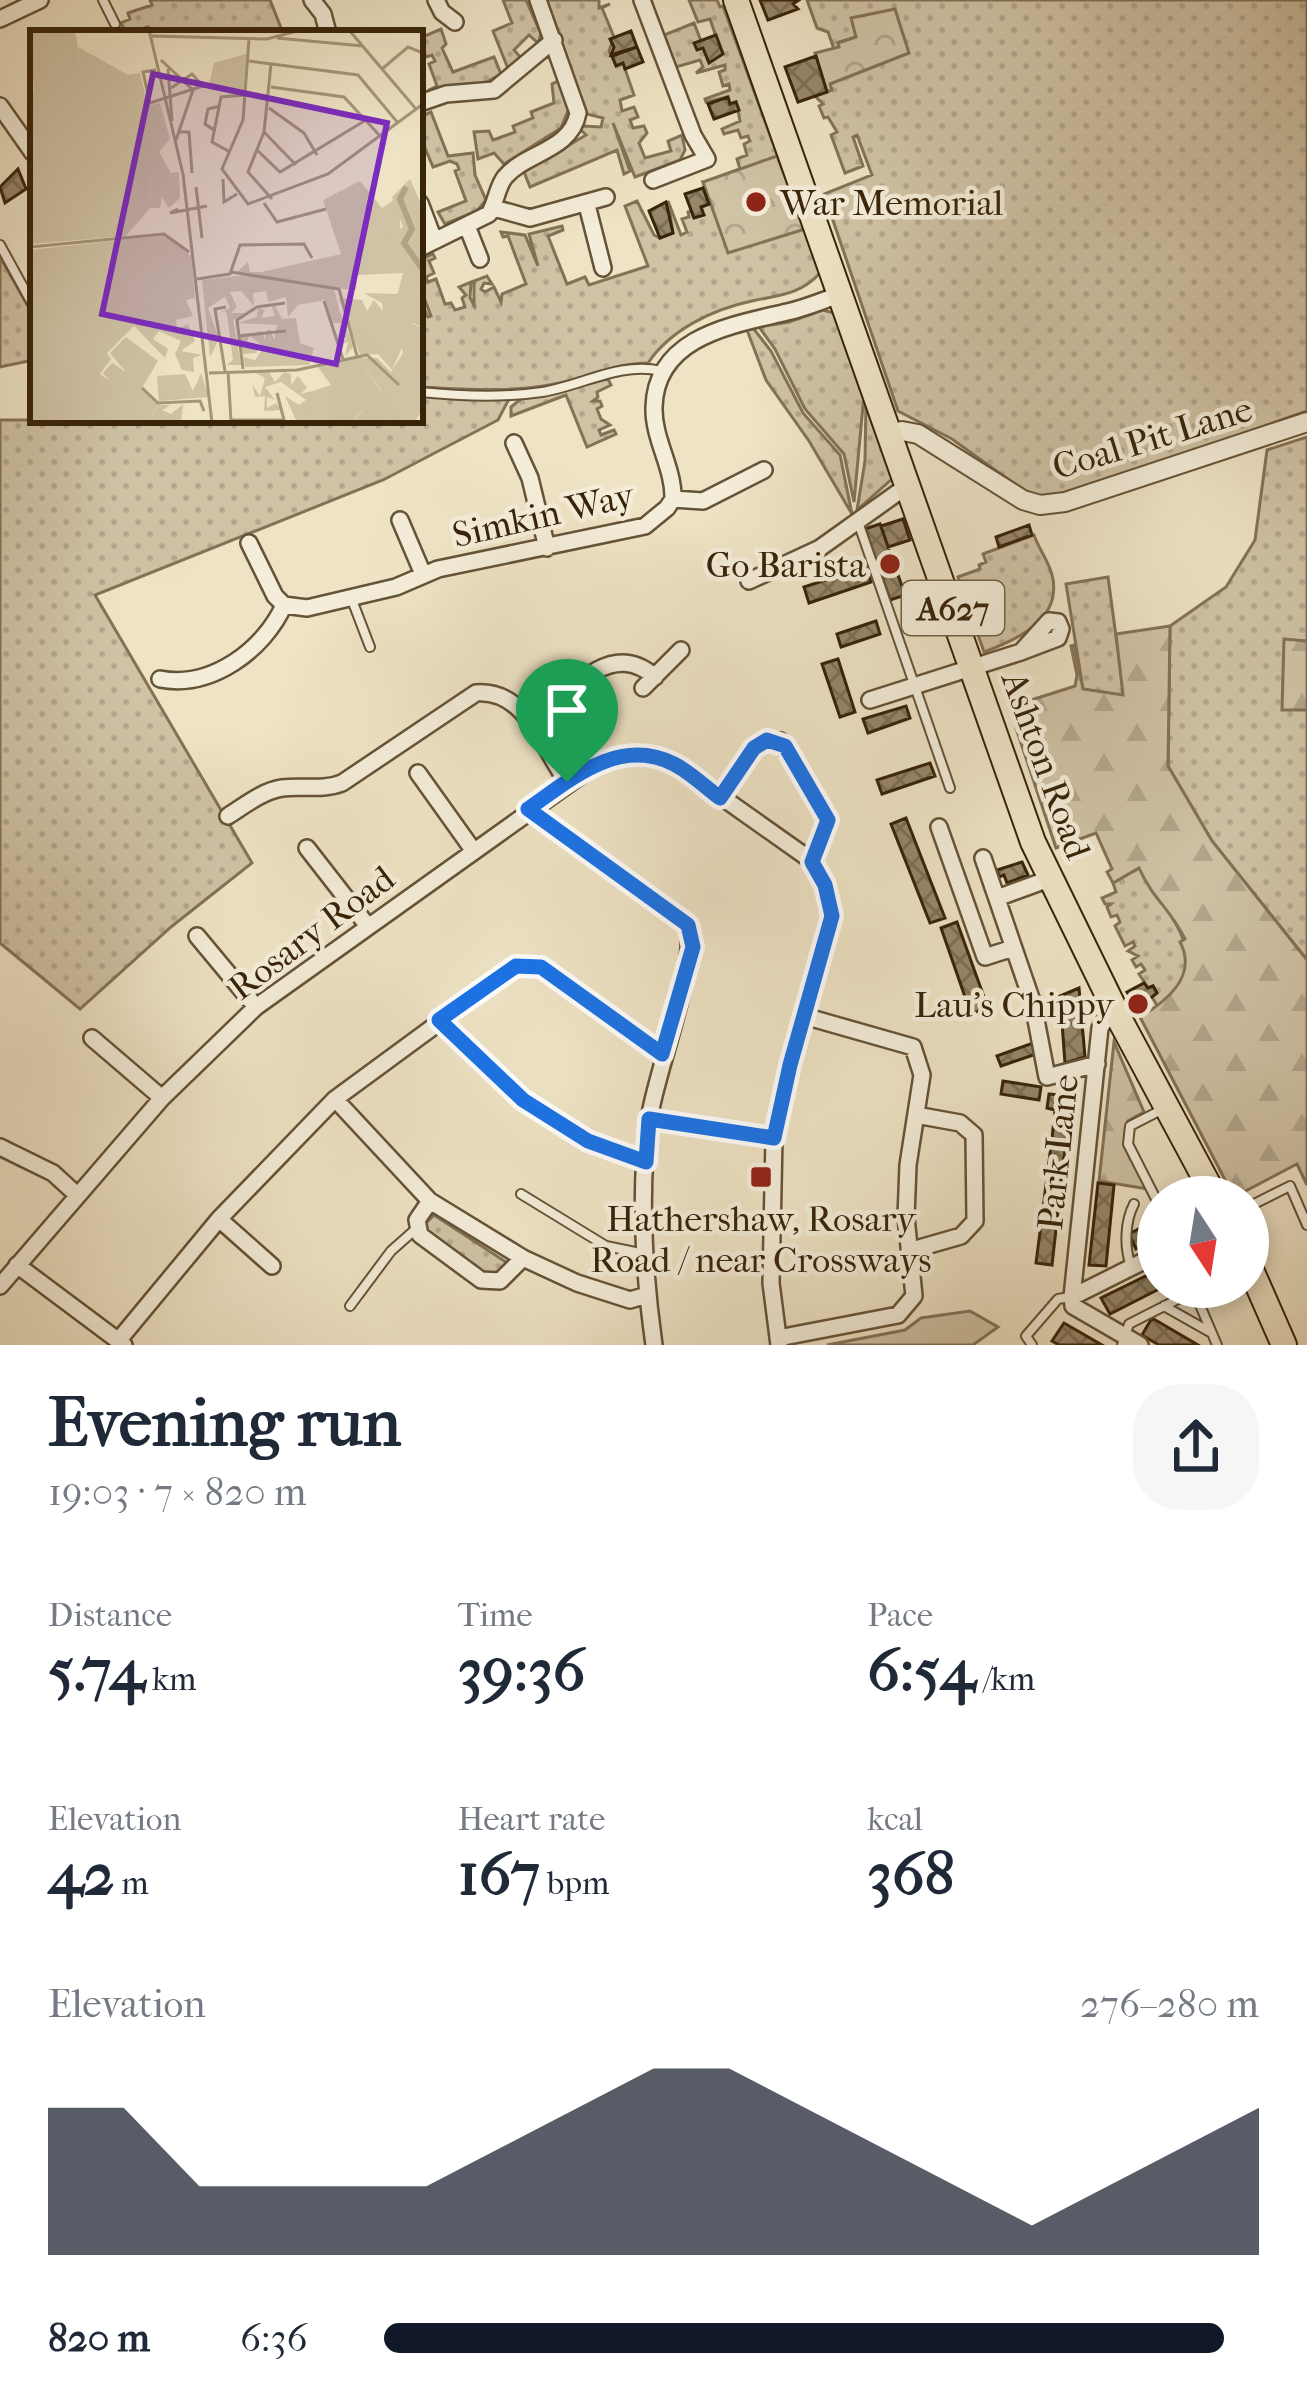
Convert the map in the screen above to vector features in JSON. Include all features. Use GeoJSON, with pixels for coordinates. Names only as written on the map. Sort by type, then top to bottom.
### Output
{"type":"FeatureCollection","features":[{"type":"Feature","properties":{"kind":"highway","name":"Ashton Road"},"geometry":{"type":"LineString","coordinates":[[736,0],[1049,879],[1204,1176]]}},
{"type":"Feature","properties":{"kind":"highway"},"geometry":{"type":"LineString","coordinates":[[1268,1308],[1284,1345]]}},
{"type":"Feature","properties":{"kind":"street"},"geometry":{"type":"LineString","coordinates":[[0,19],[40,0]]}},
{"type":"Feature","properties":{"kind":"street"},"geometry":{"type":"LineString","coordinates":[[312,0],[327,30]]}},
{"type":"Feature","properties":{"kind":"street"},"geometry":{"type":"LineString","coordinates":[[436,0],[454,22]]}},
{"type":"Feature","properties":{"kind":"street"},"geometry":{"type":"LineString","coordinates":[[427,244],[494,208],[504,178],[562,140],[577,122],[578,113],[538,0]]}},
{"type":"Feature","properties":{"kind":"street"},"geometry":{"type":"LineString","coordinates":[[642,0],[706,159],[653,180]]}},
{"type":"Feature","properties":{"kind":"street"},"geometry":{"type":"LineString","coordinates":[[423,102],[446,94],[494,90],[554,40]]}},
{"type":"Feature","properties":{"kind":"street"},"geometry":{"type":"LineString","coordinates":[[0,106],[30,149]]}},
{"type":"Feature","properties":{"kind":"street"},"geometry":{"type":"LineString","coordinates":[[494,208],[530,218],[606,197]]}},
{"type":"Feature","properties":{"kind":"street"},"geometry":{"type":"LineString","coordinates":[[587,205],[603,268]]}},
{"type":"Feature","properties":{"kind":"street"},"geometry":{"type":"LineString","coordinates":[[466,226],[480,259]]}},
{"type":"Feature","properties":{"kind":"street"},"geometry":{"type":"LineString","coordinates":[[662,372],[679,350],[736,323],[842,294]]}},
{"type":"Feature","properties":{"kind":"street","name":"Simkin Way"},"geometry":{"type":"LineString","coordinates":[[284,605],[307,608],[396,587],[423,574],[645,526],[673,499],[654,420],[662,372]]}},
{"type":"Feature","properties":{"kind":"street","name":"Coal Pit Lane"},"geometry":{"type":"LineString","coordinates":[[891,434],[902,430],[918,434],[1023,500],[1040,505],[1065,502],[1307,422]]}},
{"type":"Feature","properties":{"kind":"street"},"geometry":{"type":"LineString","coordinates":[[514,443],[547,548]]}},
{"type":"Feature","properties":{"kind":"street"},"geometry":{"type":"LineString","coordinates":[[673,499],[703,501],[744,488],[764,470]]}},
{"type":"Feature","properties":{"kind":"street"},"geometry":{"type":"LineString","coordinates":[[748,581],[794,563],[910,487]]}},
{"type":"Feature","properties":{"kind":"street"},"geometry":{"type":"LineString","coordinates":[[400,520],[402,541],[423,574]]}},
{"type":"Feature","properties":{"kind":"street"},"geometry":{"type":"LineString","coordinates":[[160,679],[183,686],[224,669],[269,629],[284,605],[268,588],[266,562],[248,543]]}},
{"type":"Feature","properties":{"kind":"street"},"geometry":{"type":"LineString","coordinates":[[535,728],[597,668],[631,663],[649,683],[681,650]]}},
{"type":"Feature","properties":{"kind":"street"},"geometry":{"type":"LineString","coordinates":[[870,700],[1021,652]]}},
{"type":"Feature","properties":{"kind":"street"},"geometry":{"type":"LineString","coordinates":[[227,816],[282,788],[328,788],[342,782],[476,693],[507,697],[535,728],[567,782]]}},
{"type":"Feature","properties":{"kind":"street"},"geometry":{"type":"LineString","coordinates":[[720,798],[759,743],[780,741],[828,820],[812,862],[825,885],[832,916],[805,1016],[774,1138],[771,1283],[778,1341],[898,1315],[914,1296],[906,1217],[908,1165],[922,1075],[913,1047],[805,1016]]}},
{"type":"Feature","properties":{"kind":"street","name":"Rosary Road"},"geometry":{"type":"LineString","coordinates":[[0,1286],[162,1098],[256,1007],[601,760],[627,755],[675,764],[812,862]]}},
{"type":"Feature","properties":{"kind":"street"},"geometry":{"type":"LineString","coordinates":[[418,773],[473,850]]}},
{"type":"Feature","properties":{"kind":"street"},"geometry":{"type":"LineString","coordinates":[[528,809],[688,925],[693,947],[649,1119],[646,1254],[654,1345]]}},
{"type":"Feature","properties":{"kind":"street"},"geometry":{"type":"LineString","coordinates":[[939,827],[986,957],[1013,948]]}},
{"type":"Feature","properties":{"kind":"street"},"geometry":{"type":"LineString","coordinates":[[307,848],[367,925]]}},
{"type":"Feature","properties":{"kind":"street"},"geometry":{"type":"LineString","coordinates":[[958,879],[985,864],[1034,1004],[1047,1077],[1097,1064]]}},
{"type":"Feature","properties":{"kind":"street"},"geometry":{"type":"LineString","coordinates":[[997,898],[1049,879]]}},
{"type":"Feature","properties":{"kind":"street"},"geometry":{"type":"LineString","coordinates":[[197,936],[256,1007]]}},
{"type":"Feature","properties":{"kind":"street"},"geometry":{"type":"LineString","coordinates":[[17,1265],[121,1343],[219,1219],[335,1099],[516,966],[541,967],[662,1054]]}},
{"type":"Feature","properties":{"kind":"street","name":"Park Lane"},"geometry":{"type":"LineString","coordinates":[[1072,1302],[1102,1022],[1117,1012]]}},
{"type":"Feature","properties":{"kind":"street"},"geometry":{"type":"LineString","coordinates":[[439,1020],[523,1100],[588,1141],[646,1162]]}},
{"type":"Feature","properties":{"kind":"street"},"geometry":{"type":"LineString","coordinates":[[92,1037],[162,1098]]}},
{"type":"Feature","properties":{"kind":"street"},"geometry":{"type":"LineString","coordinates":[[335,1099],[430,1201],[523,1258],[577,1282],[630,1300],[647,1295]]}},
{"type":"Feature","properties":{"kind":"street"},"geometry":{"type":"LineString","coordinates":[[912,1250],[961,1236],[975,1221],[974,1135],[960,1123],[916,1115]]}},
{"type":"Feature","properties":{"kind":"street"},"geometry":{"type":"LineString","coordinates":[[649,1119],[774,1138]]}},
{"type":"Feature","properties":{"kind":"street"},"geometry":{"type":"LineString","coordinates":[[0,1147],[53,1173],[77,1195]]}},
{"type":"Feature","properties":{"kind":"street"},"geometry":{"type":"LineString","coordinates":[[430,1201],[417,1220],[420,1234],[482,1280],[500,1281],[523,1258]]}},
{"type":"Feature","properties":{"kind":"street"},"geometry":{"type":"LineString","coordinates":[[219,1219],[272,1266]]}},
{"type":"Feature","properties":{"kind":"street"},"geometry":{"type":"LineString","coordinates":[[1137,1264],[1072,1302],[1122,1340],[1140,1345]]}},
{"type":"Feature","properties":{"kind":"lane"},"geometry":{"type":"LineString","coordinates":[[104,0],[115,24]]}},
{"type":"Feature","properties":{"kind":"lane"},"geometry":{"type":"LineString","coordinates":[[0,245],[30,300]]}},
{"type":"Feature","properties":{"kind":"lane"},"geometry":{"type":"LineString","coordinates":[[423,392],[518,395],[626,369],[662,372]]}},
{"type":"Feature","properties":{"kind":"lane"},"geometry":{"type":"LineString","coordinates":[[857,521],[950,788]]}},
{"type":"Feature","properties":{"kind":"lane"},"geometry":{"type":"LineString","coordinates":[[352,598],[370,647]]}},
{"type":"Feature","properties":{"kind":"lane"},"geometry":{"type":"LineString","coordinates":[[1144,1176],[1128,1144],[1130,1126],[1166,1107]]}},
{"type":"Feature","properties":{"kind":"lane"},"geometry":{"type":"LineString","coordinates":[[1269,1197],[1290,1186],[1307,1225]]}},
{"type":"Feature","properties":{"kind":"lane"},"geometry":{"type":"LineString","coordinates":[[521,1194],[606,1246],[646,1254]]}},
{"type":"Feature","properties":{"kind":"lane"},"geometry":{"type":"LineString","coordinates":[[1132,1267],[1127,1256],[1128,1216],[1134,1204]]}},
{"type":"Feature","properties":{"kind":"lane"},"geometry":{"type":"LineString","coordinates":[[350,1306],[391,1251],[418,1227]]}},
{"type":"Feature","properties":{"kind":"lane"},"geometry":{"type":"LineString","coordinates":[[1033,1345],[1026,1336],[1058,1299],[1072,1302]]}},
{"type":"Feature","properties":{"kind":"lane"},"geometry":{"type":"LineString","coordinates":[[1122,1340],[1129,1324],[1160,1308]]}},
{"type":"Feature","properties":{"kind":"lane"},"geometry":{"type":"LineString","coordinates":[[1168,1308],[1212,1333]]}},
{"type":"Feature","properties":{"kind":"lane"},"geometry":{"type":"LineString","coordinates":[[1201,1308],[1217,1345]]}},
{"type":"Feature","properties":{"kind":"green space"},"geometry":{"type":"Polygon","coordinates":[[[150,0],[270,0],[282,30],[124,30],[121,23],[130,19],[128,13],[152,5],[150,0]]]}},
{"type":"Feature","properties":{"kind":"green space"},"geometry":{"type":"Polygon","coordinates":[[[503,0],[526,0],[541,34],[538,43],[529,35],[514,50],[522,59],[509,71],[493,31],[512,23],[503,0]]]}},
{"type":"Feature","properties":{"kind":"green space"},"geometry":{"type":"Polygon","coordinates":[[[546,0],[599,0],[599,8],[610,4],[602,8],[614,37],[609,51],[616,65],[623,63],[634,95],[620,100],[622,111],[634,107],[638,117],[630,120],[633,128],[644,126],[647,133],[639,143],[645,158],[671,151],[668,141],[682,135],[685,150],[680,160],[635,177],[613,123],[630,171],[624,174],[617,150],[530,187],[524,172],[586,135],[580,129],[583,126],[601,127],[603,118],[587,114],[546,0]]]}},
{"type":"Feature","properties":{"kind":"green space"},"geometry":{"type":"Polygon","coordinates":[[[689,0],[717,0],[723,6],[790,190],[726,174],[740,169],[737,159],[747,155],[744,144],[750,141],[748,136],[741,138],[738,130],[724,134],[722,129],[740,121],[736,102],[730,104],[727,97],[705,99],[730,90],[729,84],[723,86],[719,72],[725,65],[696,73],[703,67],[700,60],[676,67],[664,35],[694,23],[701,41],[695,43],[697,49],[703,48],[709,62],[722,54],[710,19],[698,22],[689,0]]]}},
{"type":"Feature","properties":{"kind":"green space"},"geometry":{"type":"Polygon","coordinates":[[[807,0],[1307,0],[1307,411],[1070,494],[1040,497],[952,439],[898,411],[824,194],[872,175],[857,135],[853,137],[863,166],[845,173],[831,135],[837,132],[828,117],[824,118],[819,106],[823,104],[815,96],[831,90],[856,37],[839,42],[840,47],[834,49],[828,32],[817,28],[807,0]]]}},
{"type":"Feature","properties":{"kind":"green space"},"geometry":{"type":"Polygon","coordinates":[[[895,9],[909,53],[830,84],[832,90],[827,92],[815,53],[856,37],[851,18],[895,9]]]}},
{"type":"Feature","properties":{"kind":"green space"},"geometry":{"type":"Polygon","coordinates":[[[441,29],[446,44],[442,48],[453,72],[494,57],[501,74],[478,87],[431,95],[429,90],[437,86],[429,64],[435,61],[432,55],[426,57],[423,37],[441,29]]]}},
{"type":"Feature","properties":{"kind":"green space"},"geometry":{"type":"Polygon","coordinates":[[[558,81],[569,108],[561,128],[504,164],[494,153],[478,159],[474,132],[489,131],[493,140],[515,132],[513,126],[533,118],[531,112],[554,103],[552,84],[558,81]]]}},
{"type":"Feature","properties":{"kind":"green space"},"geometry":{"type":"Polygon","coordinates":[[[431,112],[448,156],[473,153],[475,175],[486,200],[477,211],[445,224],[438,212],[466,201],[457,164],[450,161],[433,167],[423,143],[423,116],[431,112]]]}},
{"type":"Feature","properties":{"kind":"green space"},"geometry":{"type":"Polygon","coordinates":[[[777,156],[805,229],[728,253],[703,182],[777,156]]]}},
{"type":"Feature","properties":{"kind":"green space"},"geometry":{"type":"Polygon","coordinates":[[[703,182],[792,194],[820,273],[797,290],[708,315],[668,341],[648,363],[521,389],[423,387],[423,308],[431,316],[423,295],[423,258],[433,254],[435,258],[429,261],[434,273],[426,277],[428,282],[436,279],[445,304],[451,303],[455,310],[465,307],[462,298],[466,295],[459,287],[471,282],[474,305],[474,281],[487,276],[492,284],[484,283],[481,289],[494,287],[501,302],[502,294],[526,284],[508,236],[501,232],[525,235],[538,266],[529,234],[562,226],[563,230],[548,236],[567,284],[585,277],[589,285],[648,266],[625,206],[637,201],[660,238],[673,233],[668,201],[681,235],[687,232],[682,219],[689,217],[688,212],[694,218],[703,215],[701,207],[709,204],[703,182]]]}},
{"type":"Feature","properties":{"kind":"green space"},"geometry":{"type":"Polygon","coordinates":[[[0,257],[30,310],[30,361],[0,367],[0,257]]]}},
{"type":"Feature","properties":{"kind":"green space"},"geometry":{"type":"Polygon","coordinates":[[[823,310],[834,313],[864,395],[854,502],[844,454],[805,409],[759,327],[823,310]]]}},
{"type":"Feature","properties":{"kind":"green space"},"geometry":{"type":"Polygon","coordinates":[[[753,328],[771,351],[803,413],[840,455],[852,514],[766,380],[747,330],[753,328]]]}},
{"type":"Feature","properties":{"kind":"green space"},"geometry":{"type":"Polygon","coordinates":[[[608,379],[611,385],[597,392],[593,401],[600,401],[601,419],[610,425],[599,430],[601,435],[614,430],[616,434],[587,447],[566,395],[511,416],[511,407],[522,398],[608,379]]]}},
{"type":"Feature","properties":{"kind":"green space"},"geometry":{"type":"Polygon","coordinates":[[[423,394],[509,399],[498,420],[383,480],[95,595],[252,863],[171,927],[80,1009],[0,943],[0,420],[423,423],[423,394]]]}},
{"type":"Feature","properties":{"kind":"green space"},"geometry":{"type":"Polygon","coordinates":[[[866,402],[893,478],[857,510],[865,461],[866,402]]]}},
{"type":"Feature","properties":{"kind":"green space"},"geometry":{"type":"Polygon","coordinates":[[[1307,437],[1307,960],[1212,841],[1168,766],[1170,626],[1226,587],[1255,540],[1267,450],[1307,437]]]}},
{"type":"Feature","properties":{"kind":"green space"},"geometry":{"type":"Polygon","coordinates":[[[1034,535],[1053,579],[1050,606],[1022,635],[984,652],[958,577],[980,569],[986,562],[983,554],[1034,535]]]}},
{"type":"Feature","properties":{"kind":"green space"},"geometry":{"type":"Polygon","coordinates":[[[1108,577],[1124,696],[1083,689],[1066,584],[1108,577]]]}},
{"type":"Feature","properties":{"kind":"green space"},"geometry":{"type":"Polygon","coordinates":[[[1170,626],[1168,766],[1212,841],[1307,960],[1307,1185],[1297,1164],[1269,1179],[1223,1176],[1140,1017],[1177,986],[1185,966],[1180,942],[1185,939],[1139,868],[1113,883],[1096,833],[1056,848],[1016,728],[1025,724],[1021,711],[1028,709],[1025,702],[1075,686],[1074,645],[1083,689],[1123,695],[1116,634],[1170,626]]]}},
{"type":"Feature","properties":{"kind":"green space"},"geometry":{"type":"Polygon","coordinates":[[[1284,639],[1307,641],[1307,710],[1282,710],[1284,639]]]}},
{"type":"Feature","properties":{"kind":"green space"},"geometry":{"type":"Polygon","coordinates":[[[1139,868],[1174,920],[1187,954],[1176,989],[1158,1007],[1153,986],[1148,988],[1139,974],[1145,970],[1132,960],[1138,956],[1128,951],[1135,946],[1133,942],[1125,946],[1115,926],[1120,922],[1117,915],[1111,917],[1107,907],[1111,904],[1102,898],[1116,892],[1113,883],[1139,868]]]}},
{"type":"Feature","properties":{"kind":"green space"},"geometry":{"type":"Polygon","coordinates":[[[1114,1042],[1144,1112],[1128,1121],[1125,1145],[1141,1176],[1137,1176],[1137,1187],[1099,1181],[1114,1042]]]}},
{"type":"Feature","properties":{"kind":"green space"},"geometry":{"type":"Polygon","coordinates":[[[434,1215],[506,1262],[502,1272],[489,1276],[428,1236],[426,1223],[434,1215]]]}},
{"type":"Feature","properties":{"kind":"green space"},"geometry":{"type":"Polygon","coordinates":[[[970,1311],[998,1327],[973,1345],[827,1345],[905,1330],[921,1318],[970,1311]]]}},
{"type":"Feature","properties":{"kind":"building"},"geometry":{"type":"Polygon","coordinates":[[[760,0],[799,0],[793,4],[798,9],[768,20],[760,0]]]}},
{"type":"Feature","properties":{"kind":"building"},"geometry":{"type":"Polygon","coordinates":[[[631,31],[637,47],[611,55],[610,39],[631,31]]]}},
{"type":"Feature","properties":{"kind":"building"},"geometry":{"type":"Polygon","coordinates":[[[716,35],[723,54],[709,63],[703,48],[697,50],[694,43],[716,35]]]}},
{"type":"Feature","properties":{"kind":"building"},"geometry":{"type":"Polygon","coordinates":[[[637,47],[643,62],[625,69],[623,63],[616,66],[612,56],[637,47]]]}},
{"type":"Feature","properties":{"kind":"building"},"geometry":{"type":"Polygon","coordinates":[[[816,56],[827,92],[798,102],[785,67],[816,56]]]}},
{"type":"Feature","properties":{"kind":"building"},"geometry":{"type":"Polygon","coordinates":[[[728,97],[739,110],[714,119],[708,104],[728,97]]]}},
{"type":"Feature","properties":{"kind":"building"},"geometry":{"type":"Polygon","coordinates":[[[18,169],[26,189],[5,203],[0,187],[18,169]]]}},
{"type":"Feature","properties":{"kind":"building"},"geometry":{"type":"Polygon","coordinates":[[[703,188],[709,204],[701,207],[704,215],[694,218],[685,194],[703,188]]]}},
{"type":"Feature","properties":{"kind":"building"},"geometry":{"type":"Polygon","coordinates":[[[666,202],[673,233],[660,238],[649,211],[666,202]]]}},
{"type":"Feature","properties":{"kind":"building"},"geometry":{"type":"Polygon","coordinates":[[[903,519],[910,540],[888,547],[881,526],[903,519]]]}},
{"type":"Feature","properties":{"kind":"building"},"geometry":{"type":"Polygon","coordinates":[[[880,524],[896,569],[881,574],[865,529],[880,524]]]}},
{"type":"Feature","properties":{"kind":"building"},"geometry":{"type":"Polygon","coordinates":[[[1029,525],[1032,535],[999,547],[996,537],[1029,525]]]}},
{"type":"Feature","properties":{"kind":"building"},"geometry":{"type":"Polygon","coordinates":[[[866,567],[871,582],[809,603],[804,587],[866,567]]]}},
{"type":"Feature","properties":{"kind":"building"},"geometry":{"type":"Polygon","coordinates":[[[896,569],[905,595],[890,600],[881,574],[896,569]]]}},
{"type":"Feature","properties":{"kind":"building"},"geometry":{"type":"Polygon","coordinates":[[[876,621],[880,634],[841,647],[837,634],[876,621]]]}},
{"type":"Feature","properties":{"kind":"building"},"geometry":{"type":"Polygon","coordinates":[[[838,659],[855,712],[840,717],[822,664],[838,659]]]}},
{"type":"Feature","properties":{"kind":"building"},"geometry":{"type":"Polygon","coordinates":[[[906,706],[910,718],[868,733],[863,719],[906,706]]]}},
{"type":"Feature","properties":{"kind":"building"},"geometry":{"type":"Polygon","coordinates":[[[930,763],[935,776],[882,794],[877,780],[930,763]]]}},
{"type":"Feature","properties":{"kind":"building"},"geometry":{"type":"Polygon","coordinates":[[[906,818],[945,918],[930,923],[891,824],[906,818]]]}},
{"type":"Feature","properties":{"kind":"building"},"geometry":{"type":"Polygon","coordinates":[[[1022,862],[1028,875],[1007,883],[1004,875],[999,877],[997,870],[1022,862]]]}},
{"type":"Feature","properties":{"kind":"building"},"geometry":{"type":"Polygon","coordinates":[[[957,922],[988,1008],[971,1014],[941,928],[957,922]]]}},
{"type":"Feature","properties":{"kind":"building"},"geometry":{"type":"Polygon","coordinates":[[[1144,983],[1157,993],[1137,1009],[1127,992],[1144,983]]]}},
{"type":"Feature","properties":{"kind":"building"},"geometry":{"type":"Polygon","coordinates":[[[1079,988],[1085,1057],[1065,1063],[1060,996],[1079,988]]]}},
{"type":"Feature","properties":{"kind":"building"},"geometry":{"type":"Polygon","coordinates":[[[1036,1042],[1039,1053],[1001,1066],[997,1056],[1036,1042]]]}},
{"type":"Feature","properties":{"kind":"building"},"geometry":{"type":"Polygon","coordinates":[[[1003,1081],[1041,1087],[1039,1100],[1001,1094],[1003,1081]]]}},
{"type":"Feature","properties":{"kind":"building"},"geometry":{"type":"Polygon","coordinates":[[[1049,1094],[1072,1096],[1067,1140],[1052,1138],[1055,1110],[1047,1108],[1049,1094]]]}},
{"type":"Feature","properties":{"kind":"building"},"geometry":{"type":"Polygon","coordinates":[[[1051,1146],[1065,1148],[1052,1265],[1036,1263],[1051,1146]]]}},
{"type":"Feature","properties":{"kind":"building"},"geometry":{"type":"Polygon","coordinates":[[[1098,1183],[1114,1185],[1106,1266],[1089,1265],[1098,1183]]]}},
{"type":"Feature","properties":{"kind":"building"},"geometry":{"type":"Polygon","coordinates":[[[1137,1280],[1137,1300],[1110,1314],[1101,1298],[1137,1280]]]}},
{"type":"Feature","properties":{"kind":"building"},"geometry":{"type":"Polygon","coordinates":[[[1152,1318],[1198,1345],[1159,1345],[1142,1335],[1152,1318]]]}},
{"type":"Feature","properties":{"kind":"building"},"geometry":{"type":"Polygon","coordinates":[[[1064,1323],[1102,1345],[1052,1341],[1064,1323]]]}},
{"type":"Feature","properties":{"kind":"place","name":"War Memorial"},"geometry":{"type":"Point","coordinates":[756,202]}},
{"type":"Feature","properties":{"kind":"place","name":"Go Barista"},"geometry":{"type":"Point","coordinates":[890,564]}},
{"type":"Feature","properties":{"kind":"place","name":"Lau's Chippy"},"geometry":{"type":"Point","coordinates":[1138,1004]}},
{"type":"Feature","properties":{"kind":"place","name":"Hathershaw, Rosary Road / near Crossways"},"geometry":{"type":"Point","coordinates":[761,1177]}},
{"type":"Feature","properties":{"kind":"route"},"geometry":{"type":"LineString","coordinates":[[773,740],[785,746],[828,820],[812,862],[825,885],[832,916],[774,1138],[649,1119],[646,1162],[588,1141],[523,1100],[439,1020],[516,966],[541,967],[662,1054],[693,947],[688,925],[528,809],[567,782],[601,760],[652,757],[675,764],[720,798],[759,743],[773,740]]}}]}
